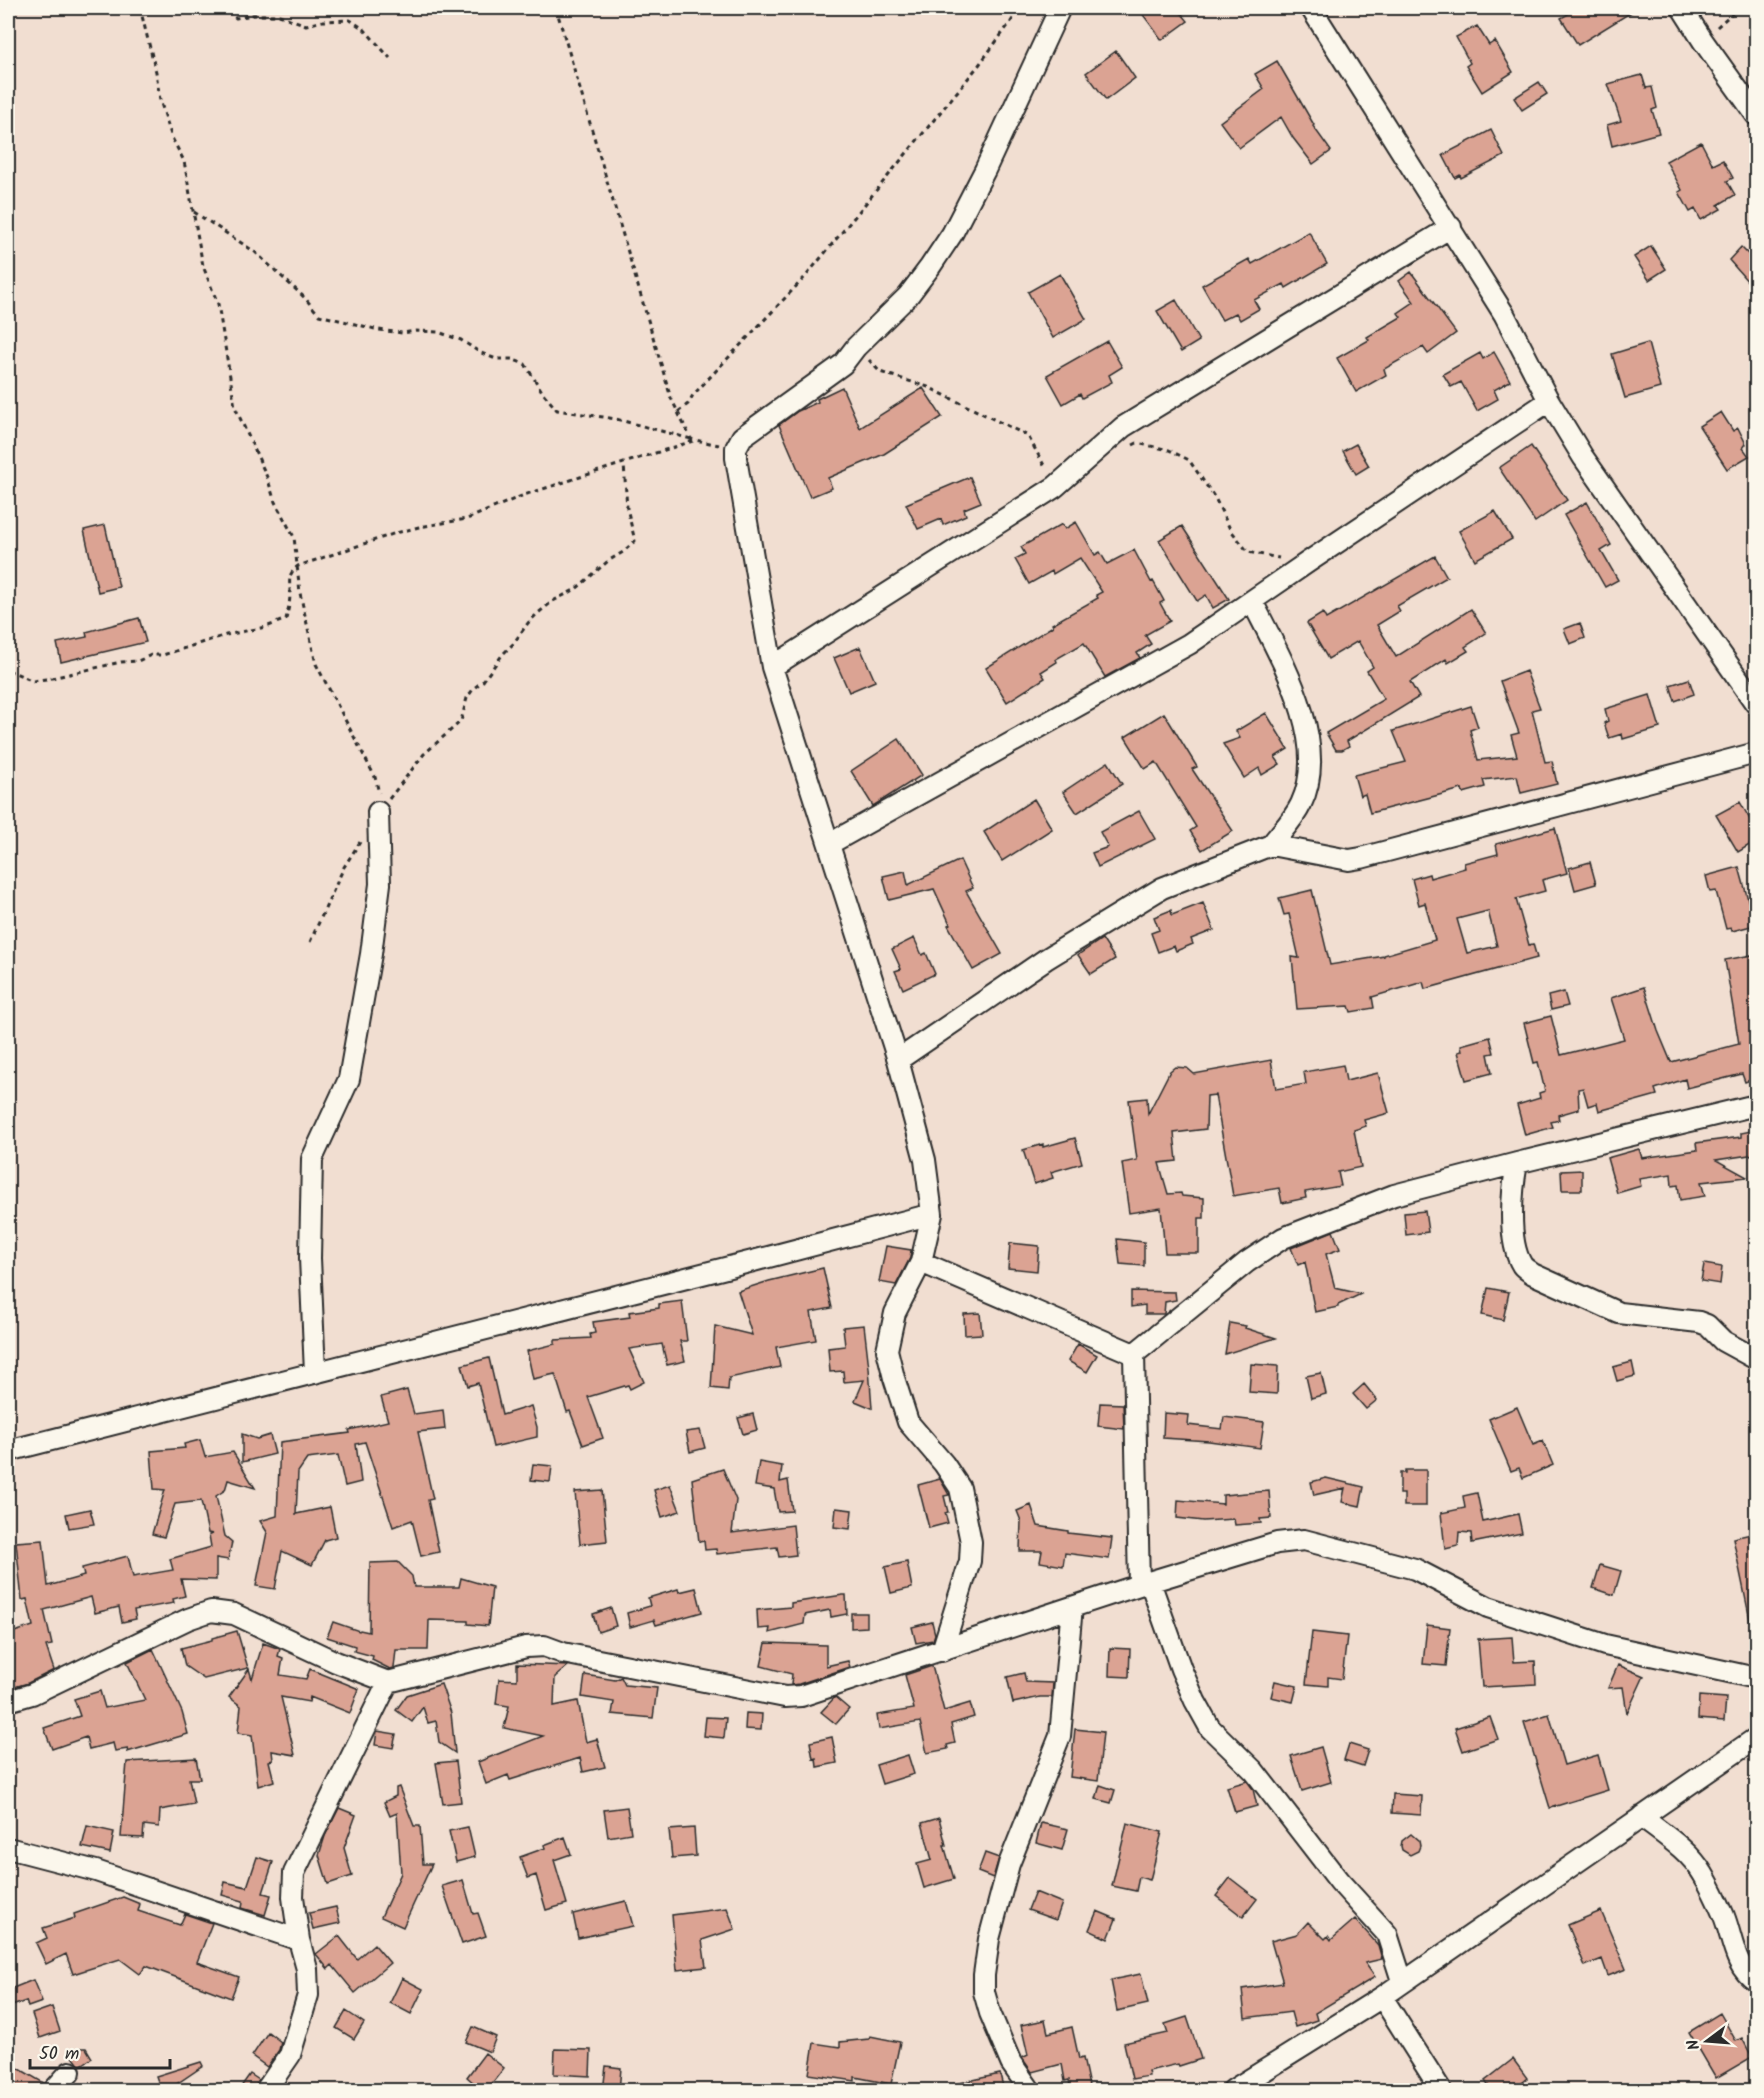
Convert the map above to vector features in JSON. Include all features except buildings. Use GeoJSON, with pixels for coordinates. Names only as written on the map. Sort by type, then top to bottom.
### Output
{"type":"FeatureCollection","features":[{"type":"Feature","properties":{"kind":"street"},"geometry":{"type":"LineString","coordinates":[[942,1651],[970,1561],[970,1542],[960,1488],[944,1464],[908,1422],[887,1350],[895,1313],[921,1262],[932,1214],[925,1160],[898,1060],[772,667],[736,448],[742,437],[843,364],[856,347],[908,296],[930,267],[952,234],[985,170],[1060,8]]}},
{"type":"Feature","properties":{"kind":"street"},"geometry":{"type":"LineString","coordinates":[[1311,8],[1504,314],[1549,401],[1583,457],[1756,704]]}},
{"type":"Feature","properties":{"kind":"street"},"geometry":{"type":"LineString","coordinates":[[1682,8],[1756,115]]}},
{"type":"Feature","properties":{"kind":"street"},"geometry":{"type":"LineString","coordinates":[[772,667],[1055,487],[1123,427],[1450,227]]}},
{"type":"Feature","properties":{"kind":"street"},"geometry":{"type":"LineString","coordinates":[[829,844],[1189,644],[1549,401]]}},
{"type":"Feature","properties":{"kind":"street"},"geometry":{"type":"LineString","coordinates":[[898,1060],[1046,959],[1162,888],[1271,845],[1301,805],[1311,774],[1308,734],[1288,673],[1252,601]]}},
{"type":"Feature","properties":{"kind":"street"},"geometry":{"type":"LineString","coordinates":[[1271,845],[1349,860],[1361,858],[1756,753]]}},
{"type":"Feature","properties":{"kind":"street"},"geometry":{"type":"LineString","coordinates":[[315,1373],[310,1258],[312,1159],[349,1078],[371,954],[380,884],[378,812]]}},
{"type":"Feature","properties":{"kind":"street"},"geometry":{"type":"LineString","coordinates":[[1134,1354],[1247,1262],[1283,1238],[1395,1195],[1756,1105]]}},
{"type":"Feature","properties":{"kind":"street"},"geometry":{"type":"LineString","coordinates":[[1517,1163],[1512,1222],[1515,1244],[1522,1265],[1533,1274],[1619,1313],[1639,1317],[1682,1319],[1707,1325],[1723,1341],[1756,1359]]}},
{"type":"Feature","properties":{"kind":"street"},"geometry":{"type":"LineString","coordinates":[[8,1451],[932,1214]]}},
{"type":"Feature","properties":{"kind":"street"},"geometry":{"type":"LineString","coordinates":[[921,1262],[1134,1354]]}},
{"type":"Feature","properties":{"kind":"street"},"geometry":{"type":"LineString","coordinates":[[1134,1354],[1145,1583],[1181,1669],[1210,1728],[1254,1771],[1340,1881],[1388,1934],[1402,1981]]}},
{"type":"Feature","properties":{"kind":"street"},"geometry":{"type":"LineString","coordinates":[[8,1701],[32,1694],[188,1619],[211,1611],[234,1614],[336,1662],[388,1682],[526,1647],[544,1646],[563,1653],[785,1697],[801,1696],[1145,1583],[1276,1544],[1304,1540],[1415,1569],[1488,1607],[1605,1645],[1756,1678]]}},
{"type":"Feature","properties":{"kind":"street"},"geometry":{"type":"LineString","coordinates":[[1030,2091],[1011,2063],[990,2013],[984,1992],[984,1975],[989,1939],[1009,1864],[1060,1736],[1072,1607]]}},
{"type":"Feature","properties":{"kind":"street"},"geometry":{"type":"LineString","coordinates":[[266,2091],[290,2055],[308,1995],[307,1970],[299,1940],[293,1897],[294,1873],[388,1682]]}},
{"type":"Feature","properties":{"kind":"street"},"geometry":{"type":"LineString","coordinates":[[1233,2091],[1382,1997],[1756,1738]]}},
{"type":"Feature","properties":{"kind":"street"},"geometry":{"type":"LineString","coordinates":[[1641,1817],[1680,1846],[1702,1872],[1724,1916],[1737,1959],[1756,1982]]}},
{"type":"Feature","properties":{"kind":"street"},"geometry":{"type":"LineString","coordinates":[[8,1848],[96,1871],[299,1940]]}},
{"type":"Feature","properties":{"kind":"street"},"geometry":{"type":"LineString","coordinates":[[1382,1997],[1441,2091]]}},
{"type":"Feature","properties":{"kind":"street"},"geometry":{"type":"LineString","coordinates":[[54,2091],[70,2072]]}},
{"type":"Feature","properties":{"kind":"path"},"geometry":{"type":"LineString","coordinates":[[140,8],[156,72],[160,100],[172,138],[184,161],[203,266],[218,304],[235,407],[267,477],[275,502],[294,537],[300,593],[316,664],[375,777],[381,800],[378,812]]}},
{"type":"Feature","properties":{"kind":"path"},"geometry":{"type":"LineString","coordinates":[[210,8],[224,9],[237,18],[253,15],[279,15],[306,25],[323,21],[350,20],[364,29],[390,58]]}},
{"type":"Feature","properties":{"kind":"path"},"geometry":{"type":"LineString","coordinates":[[556,8],[668,387],[691,439]]}},
{"type":"Feature","properties":{"kind":"path"},"geometry":{"type":"LineString","coordinates":[[678,412],[688,405],[693,395],[806,276],[979,65],[1021,8]]}},
{"type":"Feature","properties":{"kind":"path"},"geometry":{"type":"LineString","coordinates":[[1703,41],[1738,8]]}},
{"type":"Feature","properties":{"kind":"path"},"geometry":{"type":"LineString","coordinates":[[194,211],[255,252],[305,298],[319,315],[379,330],[402,333],[438,332],[461,340],[479,352],[496,359],[511,359],[525,364],[557,410],[616,419],[691,439],[736,448]]}},
{"type":"Feature","properties":{"kind":"path"},"geometry":{"type":"LineString","coordinates":[[8,671],[33,681],[52,678],[120,662],[138,661],[226,635],[266,627],[286,619],[290,592],[288,581],[291,572],[297,567],[396,533],[467,519],[524,495],[696,440]]}},
{"type":"Feature","properties":{"kind":"path"},"geometry":{"type":"LineString","coordinates":[[378,812],[424,754],[461,721],[467,698],[528,623],[553,601],[576,588],[635,541],[627,508],[624,464]]}},
{"type":"Feature","properties":{"kind":"path"},"geometry":{"type":"LineString","coordinates":[[310,942],[344,867],[363,838]]}}]}
